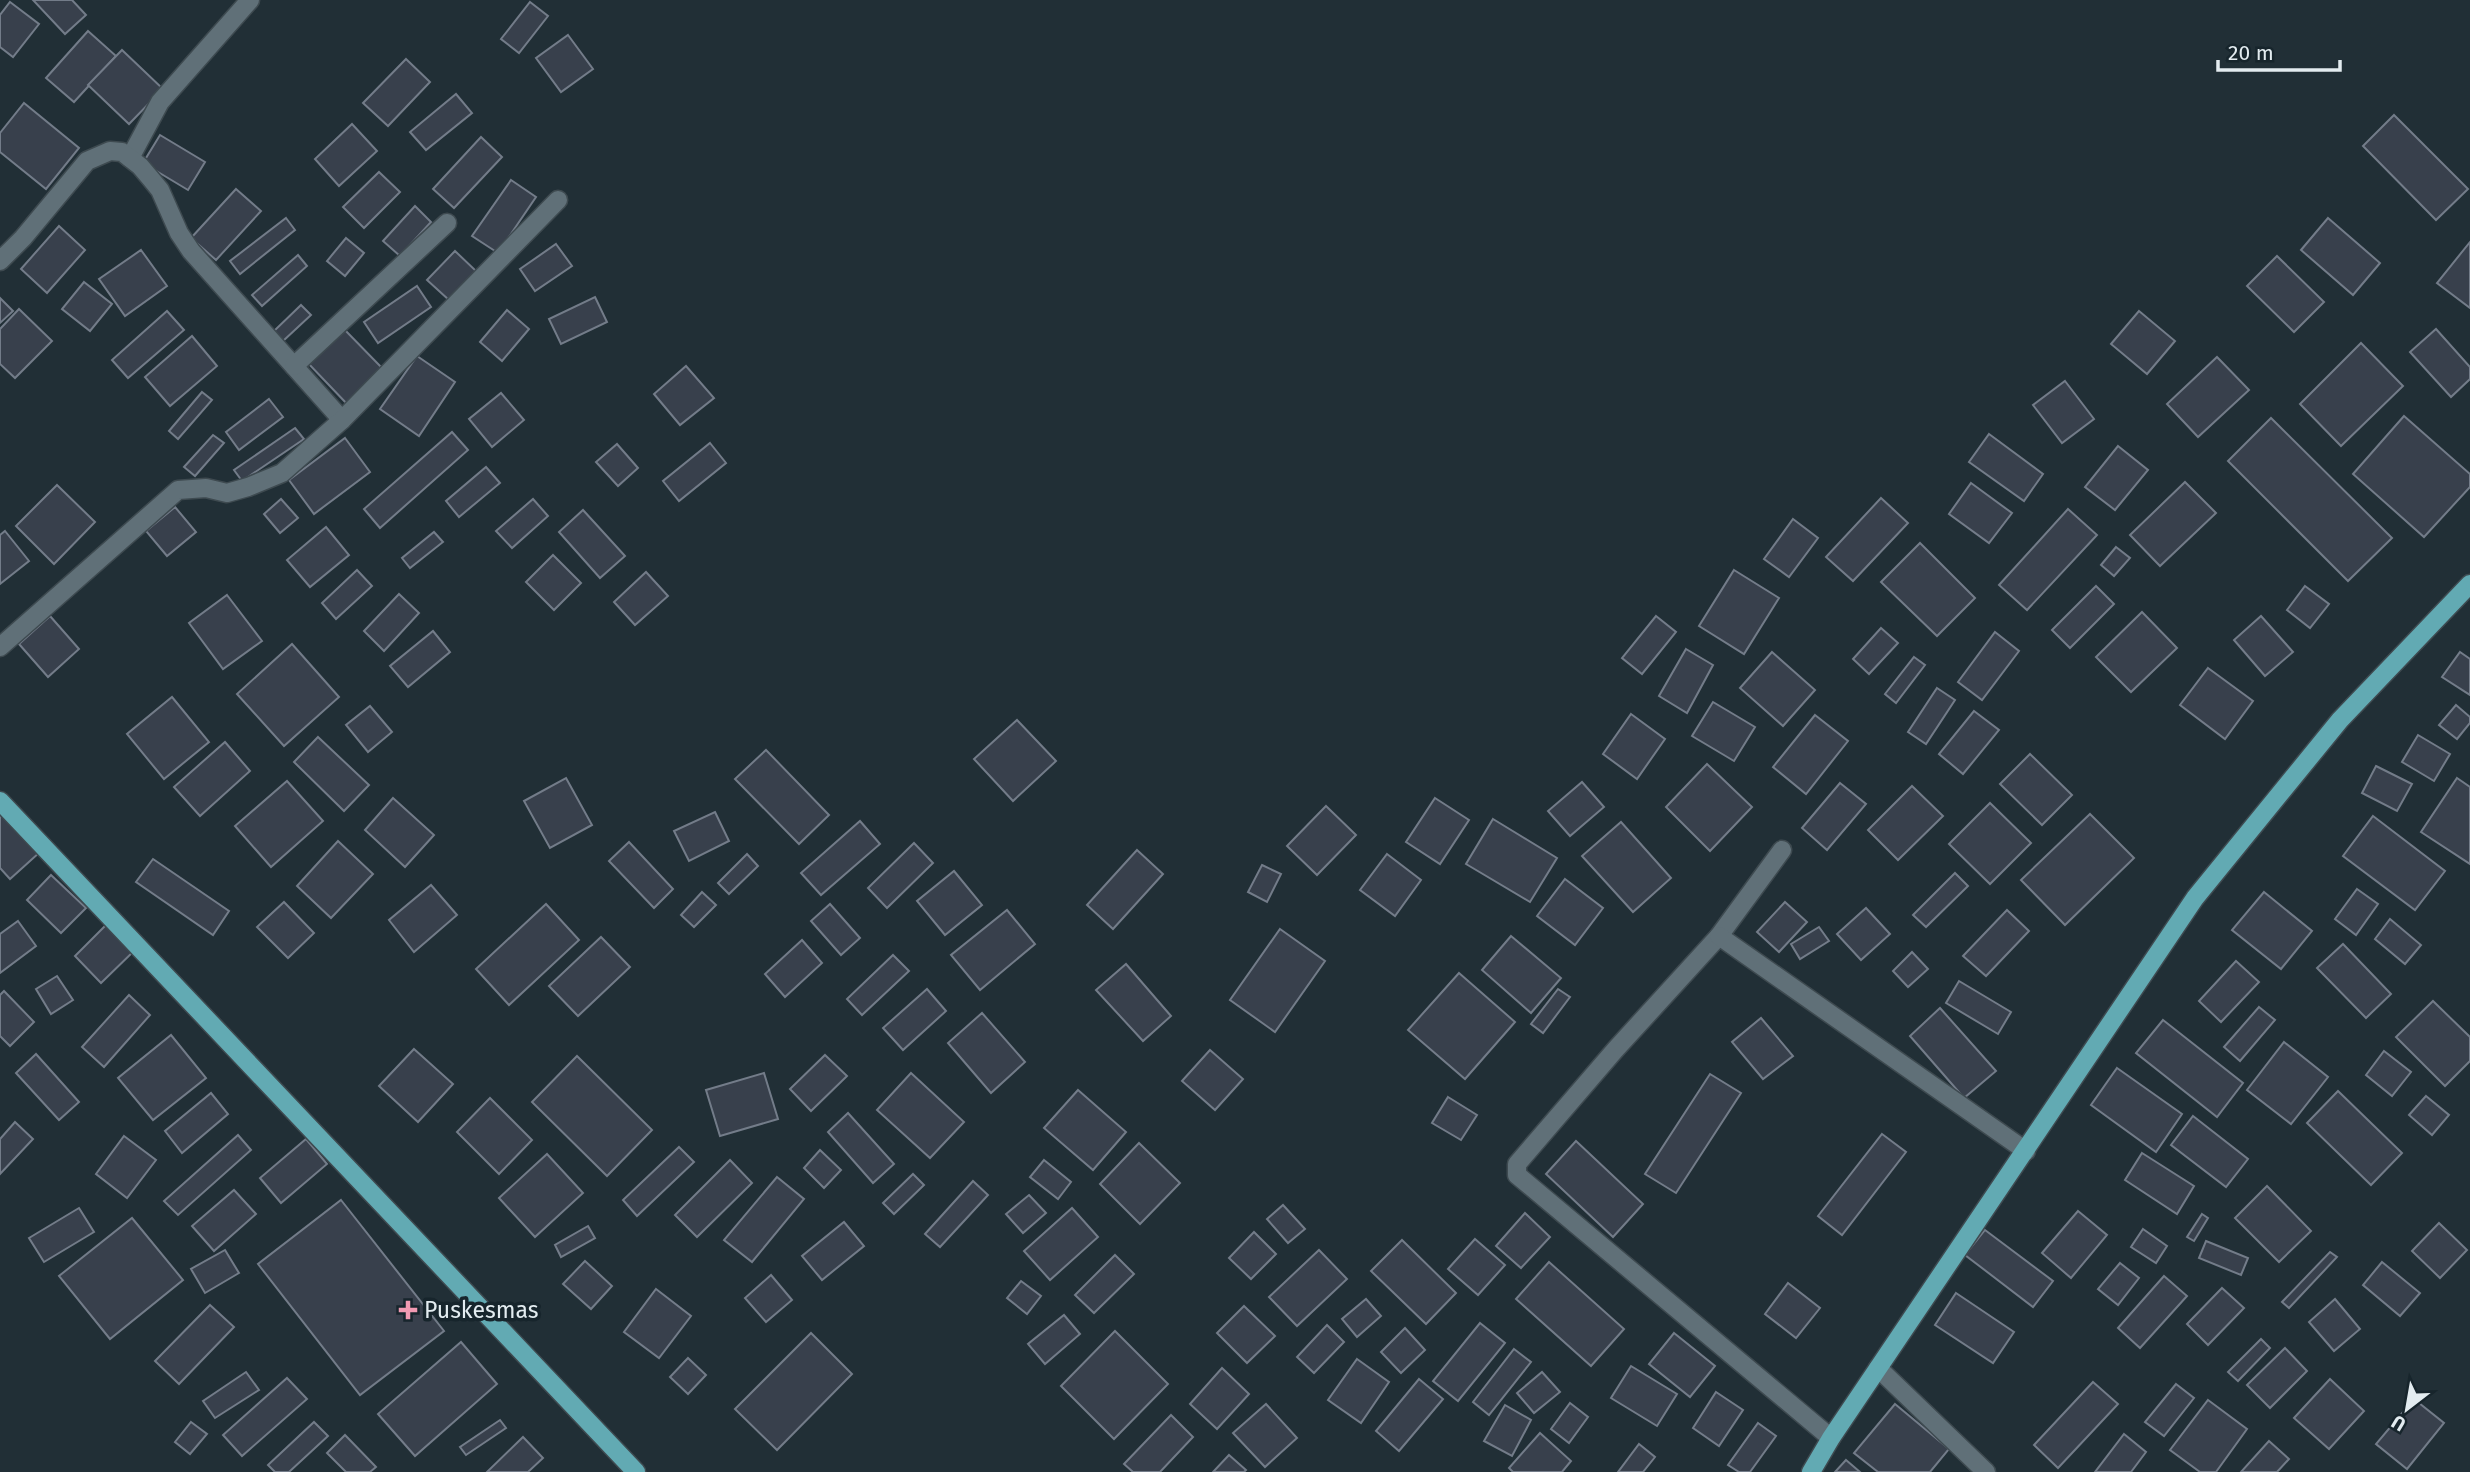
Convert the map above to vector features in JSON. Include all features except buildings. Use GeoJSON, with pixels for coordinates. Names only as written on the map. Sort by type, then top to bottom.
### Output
{"type":"FeatureCollection","features":[{"type":"Feature","properties":{"kind":"main road"},"geometry":{"type":"LineString","coordinates":[[1811,1472],[1831,1438],[2195,898],[2340,720],[2470,584]]}},
{"type":"Feature","properties":{"kind":"main road"},"geometry":{"type":"LineString","coordinates":[[0,801],[636,1472]]}},
{"type":"Feature","properties":{"kind":"street"},"geometry":{"type":"LineString","coordinates":[[130,158],[160,102],[250,0]]}},
{"type":"Feature","properties":{"kind":"street"},"geometry":{"type":"LineString","coordinates":[[0,261],[23,238],[87,161],[110,151],[122,152],[140,166],[160,190],[179,233],[191,251],[342,421]]}},
{"type":"Feature","properties":{"kind":"street"},"geometry":{"type":"LineString","coordinates":[[0,647],[178,491],[206,488],[227,493],[282,473],[342,421],[558,200]]}},
{"type":"Feature","properties":{"kind":"street"},"geometry":{"type":"LineString","coordinates":[[294,366],[447,223]]}},
{"type":"Feature","properties":{"kind":"street"},"geometry":{"type":"LineString","coordinates":[[1782,850],[1719,936],[1615,1050],[1517,1164],[1517,1175],[1831,1438]]}},
{"type":"Feature","properties":{"kind":"street"},"geometry":{"type":"LineString","coordinates":[[1719,936],[2026,1152]]}},
{"type":"Feature","properties":{"kind":"street"},"geometry":{"type":"LineString","coordinates":[[1878,1368],[1986,1472]]}},
{"type":"Feature","properties":{"kind":"place","name":"Puskesmas"},"geometry":{"type":"Point","coordinates":[408,1310]}}]}
